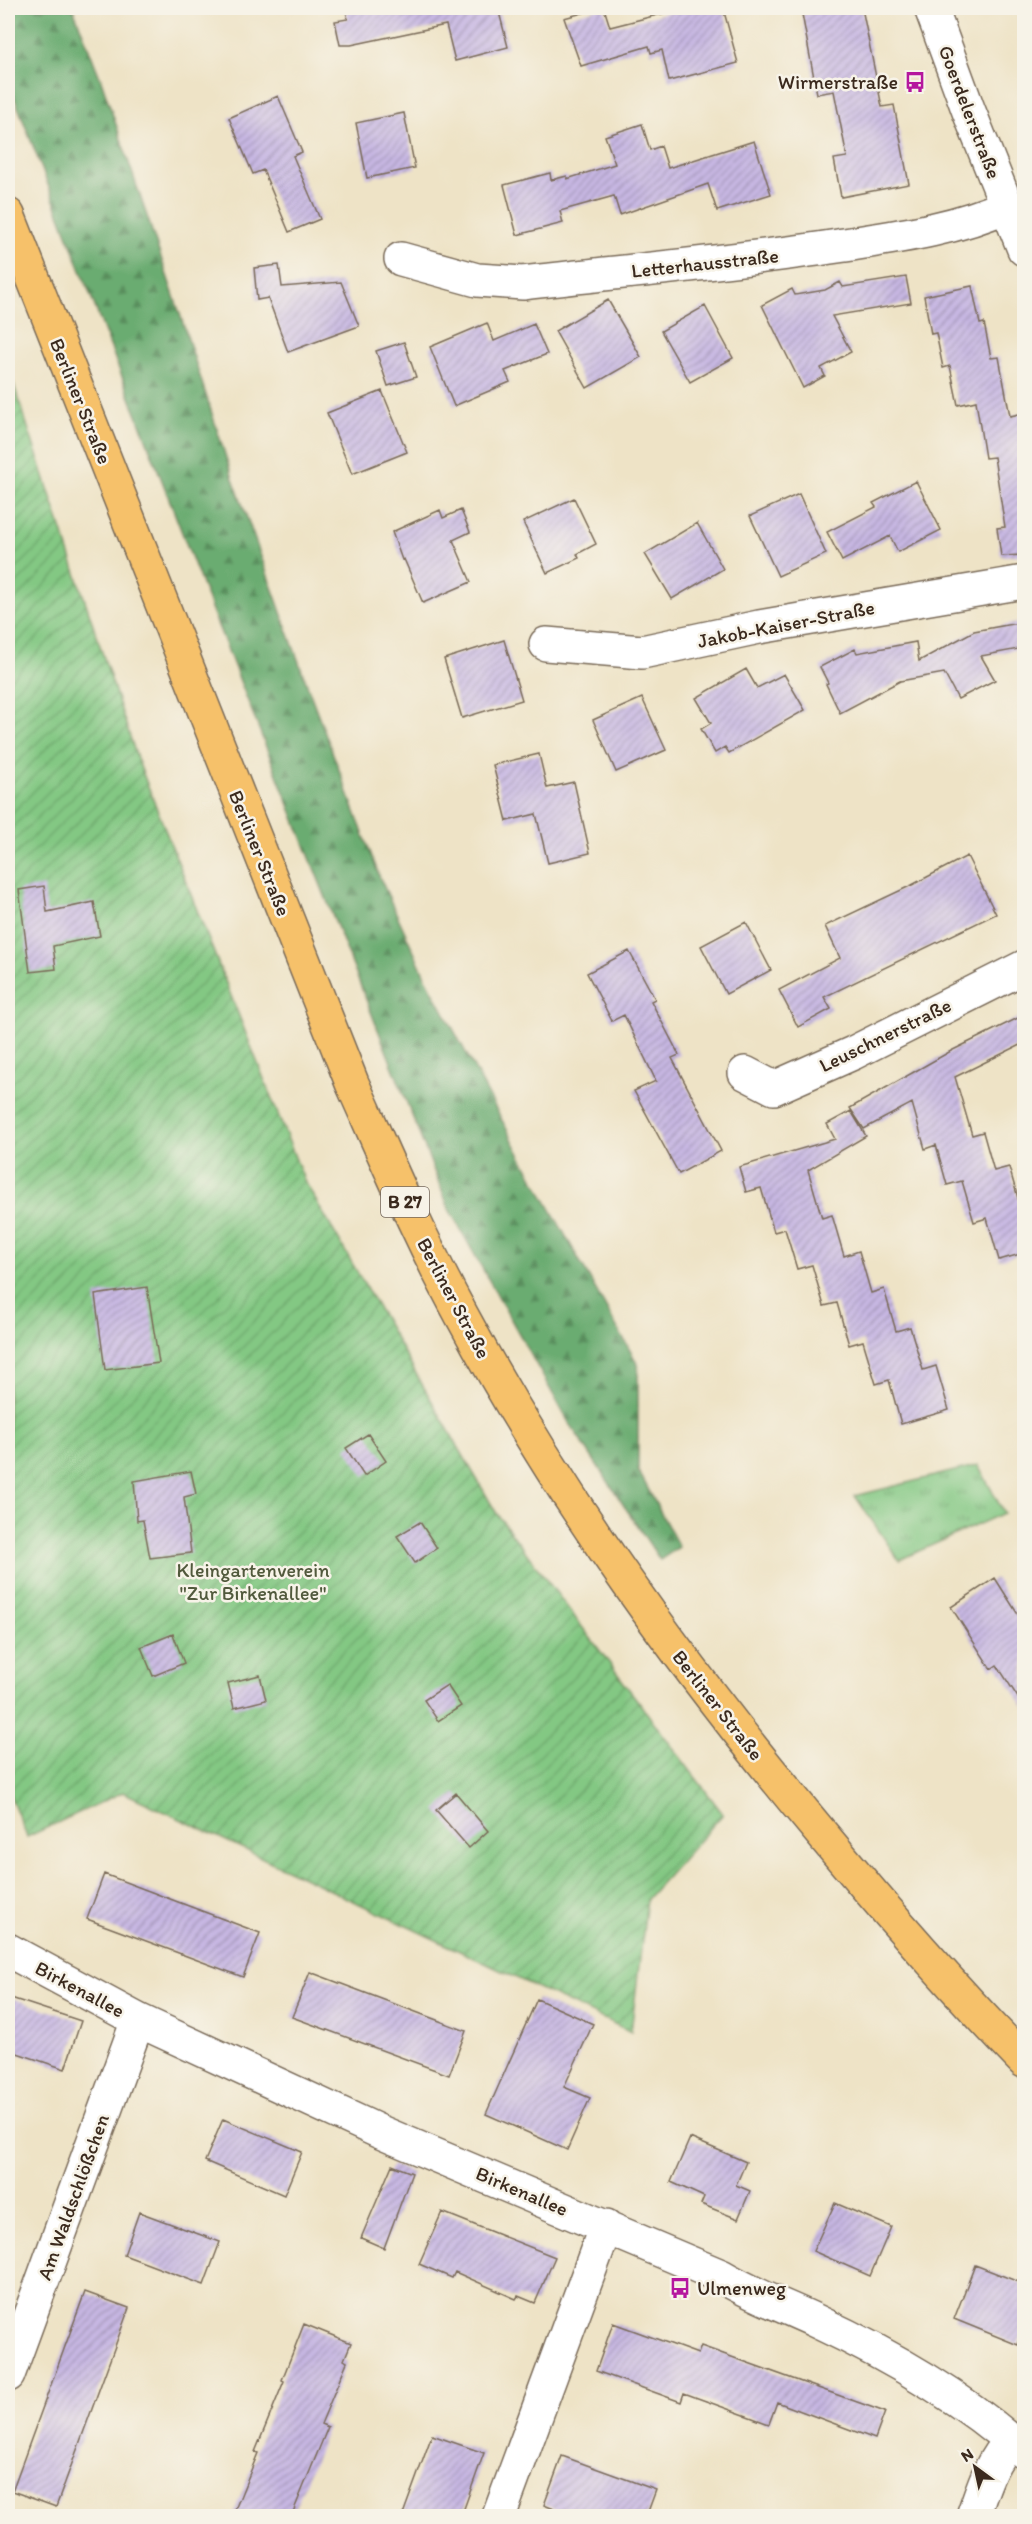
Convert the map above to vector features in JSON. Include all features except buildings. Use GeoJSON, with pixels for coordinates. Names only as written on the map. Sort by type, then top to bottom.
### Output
{"type":"FeatureCollection","features":[{"type":"Feature","properties":{"kind":"highway","name":"Berliner Straße"},"geometry":{"type":"LineString","coordinates":[[8,215],[352,1083],[408,1210],[461,1316],[520,1418],[591,1531],[732,1725],[898,1925],[1024,2061]]}},
{"type":"Feature","properties":{"kind":"street","name":"Goerdelerstraße"},"geometry":{"type":"LineString","coordinates":[[931,8],[1024,249]]}},
{"type":"Feature","properties":{"kind":"street","name":"Letterhausstraße"},"geometry":{"type":"LineString","coordinates":[[401,259],[477,280],[523,283],[797,253],[954,226],[1006,206]]}},
{"type":"Feature","properties":{"kind":"street","name":"Jakob-Kaiser-Straße"},"geometry":{"type":"LineString","coordinates":[[546,644],[642,652],[759,627],[1024,582]]}},
{"type":"Feature","properties":{"kind":"street","name":"Leuschnerstraße"},"geometry":{"type":"LineString","coordinates":[[745,1073],[774,1088],[853,1053],[922,1016],[1024,967]]}},
{"type":"Feature","properties":{"kind":"street","name":"Birkenallee"},"geometry":{"type":"LineString","coordinates":[[8,1950],[138,2020],[378,2131],[721,2276],[745,2290],[870,2348],[921,2377],[1018,2446]]}},
{"type":"Feature","properties":{"kind":"street","name":"Am Waldschlößchen"},"geometry":{"type":"LineString","coordinates":[[8,2375],[138,2020]]}},
{"type":"Feature","properties":{"kind":"street"},"geometry":{"type":"LineString","coordinates":[[499,2517],[606,2226]]}},
{"type":"Feature","properties":{"kind":"street"},"geometry":{"type":"LineString","coordinates":[[973,2517],[991,2467],[1000,2451],[1018,2446]]}},
{"type":"Feature","properties":{"kind":"green space"},"geometry":{"type":"Polygon","coordinates":[[[8,8],[73,8],[101,80],[231,473],[310,693],[380,878],[426,978],[526,1165],[638,1365],[638,1470],[679,1547],[660,1560],[568,1421],[449,1209],[213,613],[8,81],[8,8]]]}},
{"type":"Feature","properties":{"kind":"green space","name":"Kleingartenverein \"Zur Birkenallee\""},"geometry":{"type":"Polygon","coordinates":[[[8,367],[138,761],[304,1180],[497,1514],[723,1814],[647,1899],[631,2032],[123,1792],[27,1837],[8,1790],[8,367]]]}},
{"type":"Feature","properties":{"kind":"green space"},"geometry":{"type":"Polygon","coordinates":[[[978,1465],[1004,1513],[899,1560],[855,1496],[978,1465]]]}},
{"type":"Feature","properties":{"kind":"place","name":"Wirmerstraße"},"geometry":{"type":"Point","coordinates":[915,82]}},
{"type":"Feature","properties":{"kind":"place","name":"Ulmenweg"},"geometry":{"type":"Point","coordinates":[680,2288]}}]}
